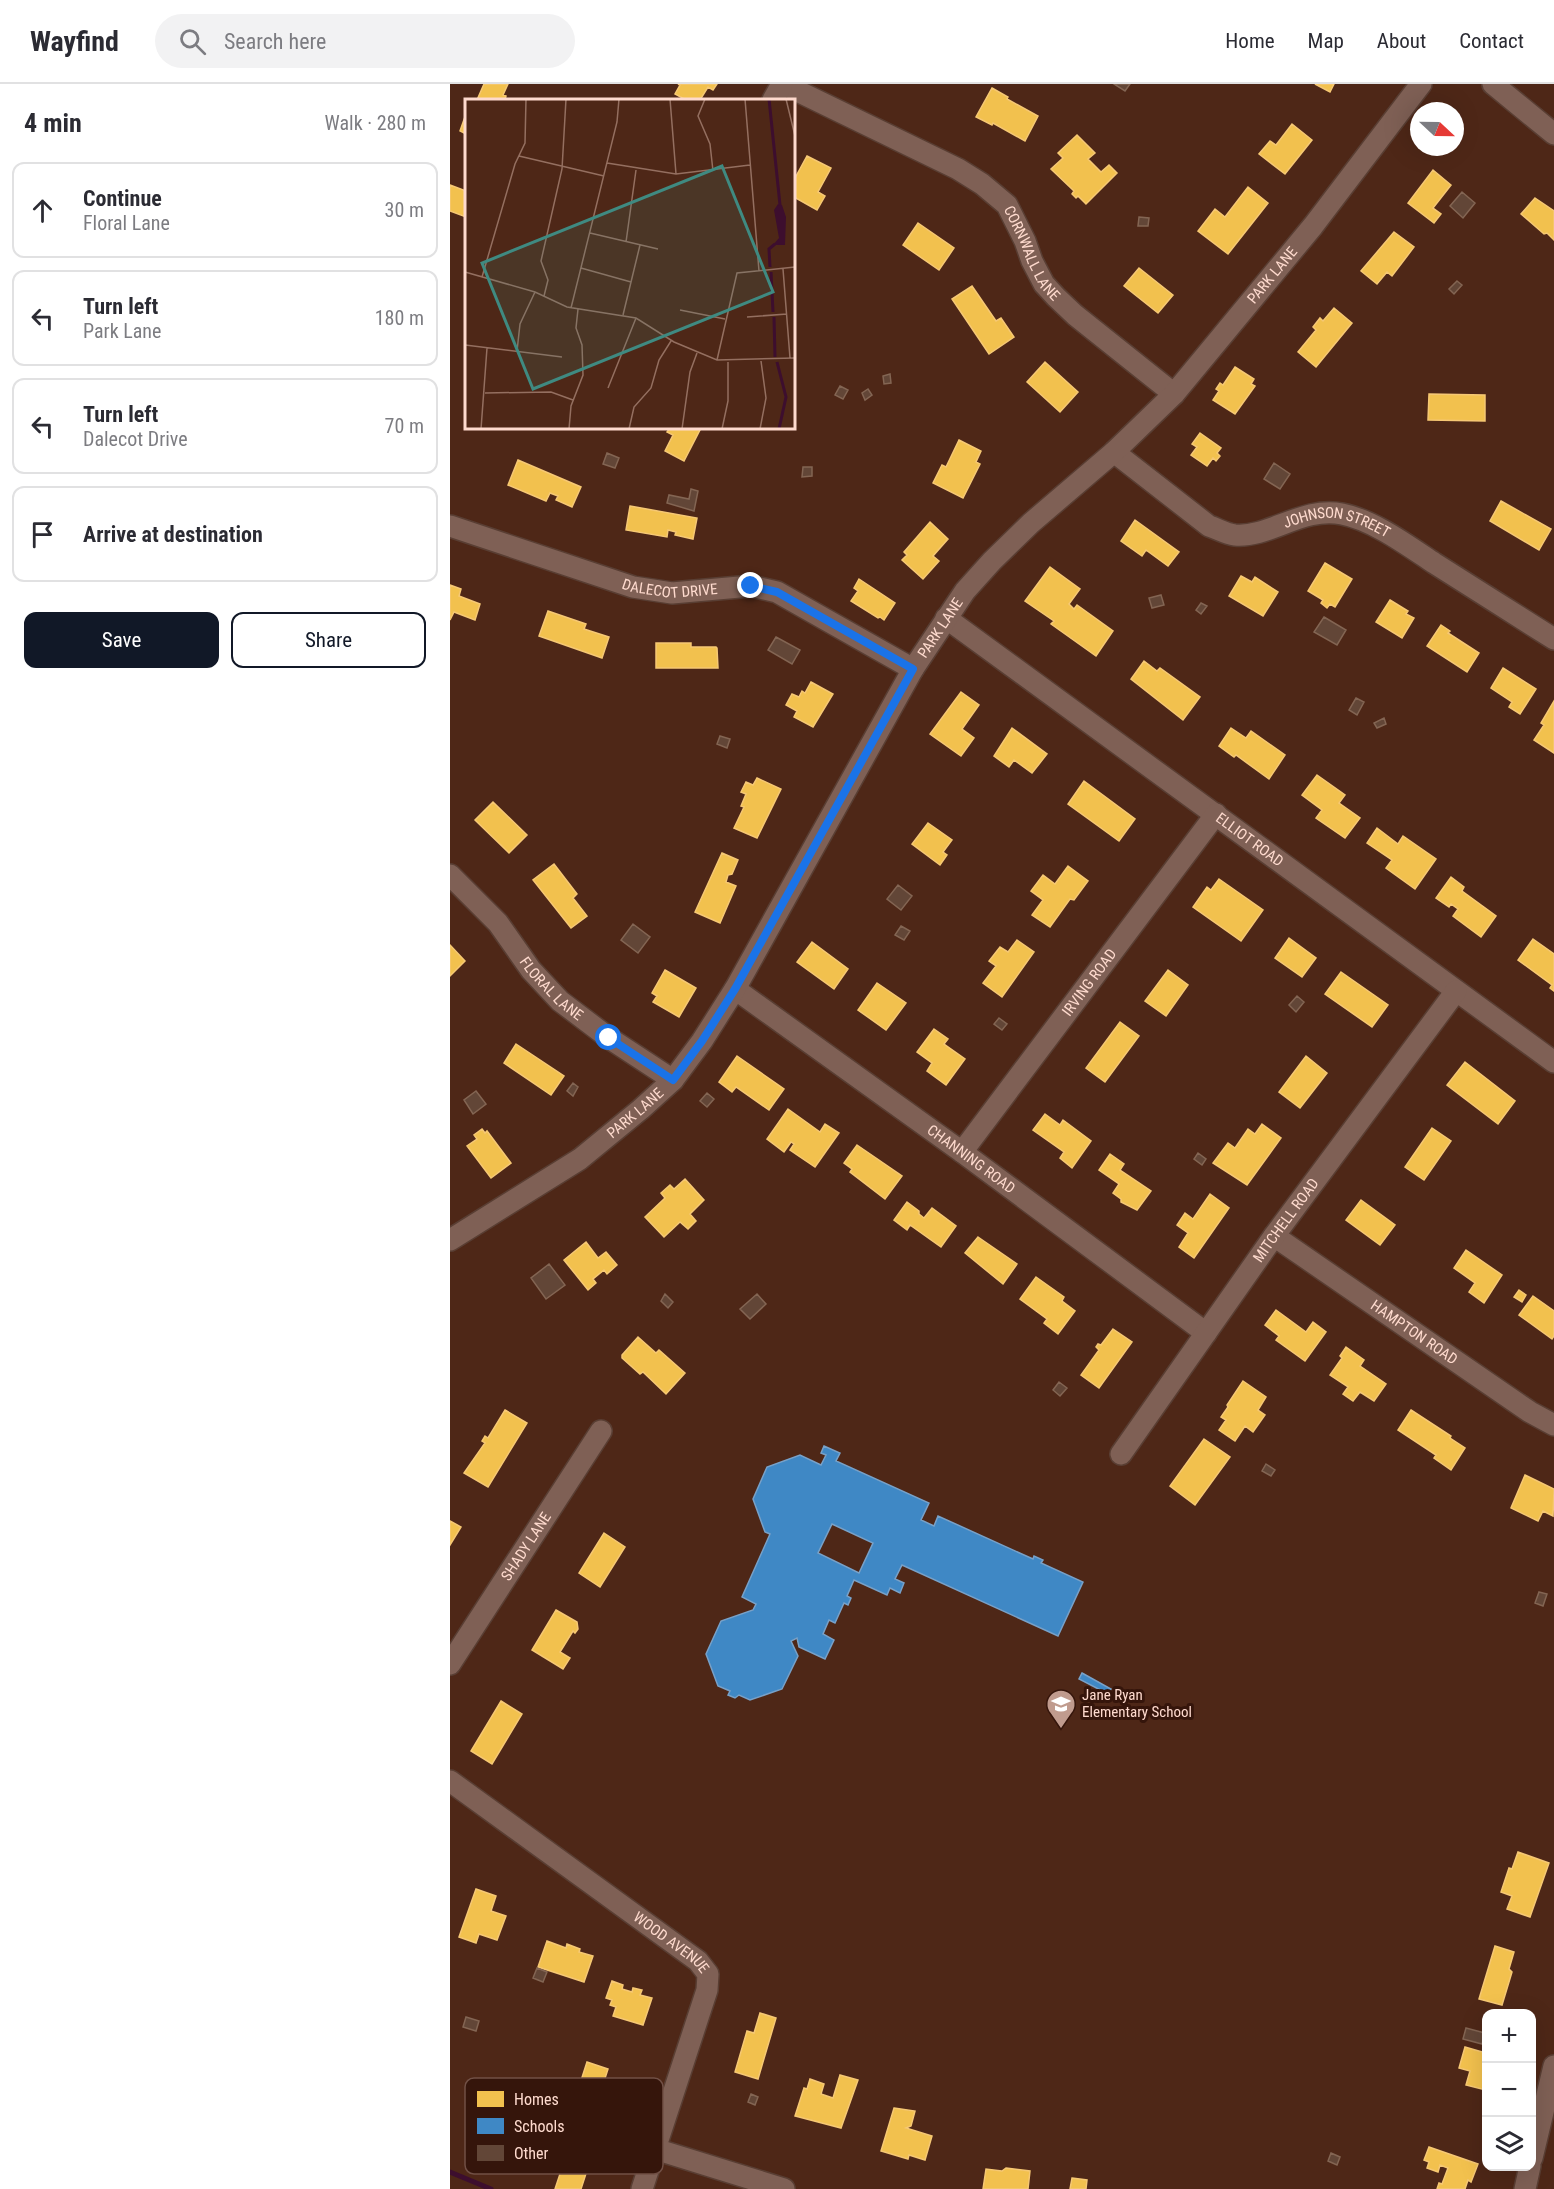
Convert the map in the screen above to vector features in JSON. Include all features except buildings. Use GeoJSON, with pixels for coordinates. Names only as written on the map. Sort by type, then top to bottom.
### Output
{"type":"FeatureCollection","features":[{"type":"Feature","properties":{"kind":"street"},"geometry":{"type":"LineString","coordinates":[[774,99],[782,84]]}},
{"type":"Feature","properties":{"kind":"street","name":"CORNWALL LANE"},"geometry":{"type":"LineString","coordinates":[[782,84],[958,169],[982,184],[1006,206],[1044,284],[1075,315],[1174,394]]}},
{"type":"Feature","properties":{"kind":"street","name":"PARK LANE"},"geometry":{"type":"LineString","coordinates":[[450,1240],[579,1159],[673,1080],[702,1041],[735,989],[913,669],[965,591],[1031,523],[1114,452],[1174,394],[1313,226],[1421,84]]}},
{"type":"Feature","properties":{"kind":"street"},"geometry":{"type":"LineString","coordinates":[[1493,84],[1554,134]]}},
{"type":"Feature","properties":{"kind":"street","name":"JOHNSON STREET"},"geometry":{"type":"LineString","coordinates":[[1114,452],[1209,526],[1224,533],[1249,534],[1307,515],[1324,513],[1341,514],[1356,519],[1393,536],[1554,639]]}},
{"type":"Feature","properties":{"kind":"street","name":"DALECOT DRIVE"},"geometry":{"type":"LineString","coordinates":[[450,526],[633,586],[672,593],[751,586],[777,592],[913,669]]}},
{"type":"Feature","properties":{"kind":"street","name":"ELLIOT ROAD"},"geometry":{"type":"LineString","coordinates":[[946,618],[1554,1062]]}},
{"type":"Feature","properties":{"kind":"street","name":"IRVING ROAD"},"geometry":{"type":"LineString","coordinates":[[962,1152],[1216,814]]}},
{"type":"Feature","properties":{"kind":"street","name":"FLORAL LANE"},"geometry":{"type":"LineString","coordinates":[[450,875],[498,923],[531,970],[560,1001],[609,1038],[673,1080]]}},
{"type":"Feature","properties":{"kind":"street","name":"CHANNING ROAD"},"geometry":{"type":"LineString","coordinates":[[735,989],[962,1152],[1206,1333]]}},
{"type":"Feature","properties":{"kind":"street","name":"MITCHELL ROAD"},"geometry":{"type":"LineString","coordinates":[[1121,1454],[1274,1236],[1456,991]]}},
{"type":"Feature","properties":{"kind":"street","name":"HAMPTON ROAD"},"geometry":{"type":"LineString","coordinates":[[1274,1236],[1530,1412],[1554,1425]]}},
{"type":"Feature","properties":{"kind":"street","name":"SHADY LANE"},"geometry":{"type":"LineString","coordinates":[[450,1664],[601,1431]]}},
{"type":"Feature","properties":{"kind":"street","name":"WOOD AVENUE"},"geometry":{"type":"LineString","coordinates":[[450,1781],[698,1961],[708,1974],[706,1990],[663,2124]]}},
{"type":"Feature","properties":{"kind":"street"},"geometry":{"type":"LineString","coordinates":[[1536,2145],[1549,2103],[1554,2066]]}},
{"type":"Feature","properties":{"kind":"street"},"geometry":{"type":"LineString","coordinates":[[663,2151],[784,2189]]}},
{"type":"Feature","properties":{"kind":"street"},"geometry":{"type":"LineString","coordinates":[[1524,2189],[1529,2171]]}},
{"type":"Feature","properties":{"kind":"street","name":"WOOD AVENUE"},"geometry":{"type":"LineString","coordinates":[[642,2189],[647,2174]]}},
{"type":"Feature","properties":{"kind":"waterway"},"geometry":{"type":"LineString","coordinates":[[450,2172],[491,2189]]}},
{"type":"Feature","properties":{"kind":"place","name":"Jane Ryan Elementary School"},"geometry":{"type":"Point","coordinates":[1061,1730]}},
{"type":"Feature","properties":{"kind":"route"},"geometry":{"type":"LineString","coordinates":[[609,1038],[673,1080],[702,1041],[735,989],[913,669],[777,592],[751,586]]}}]}
